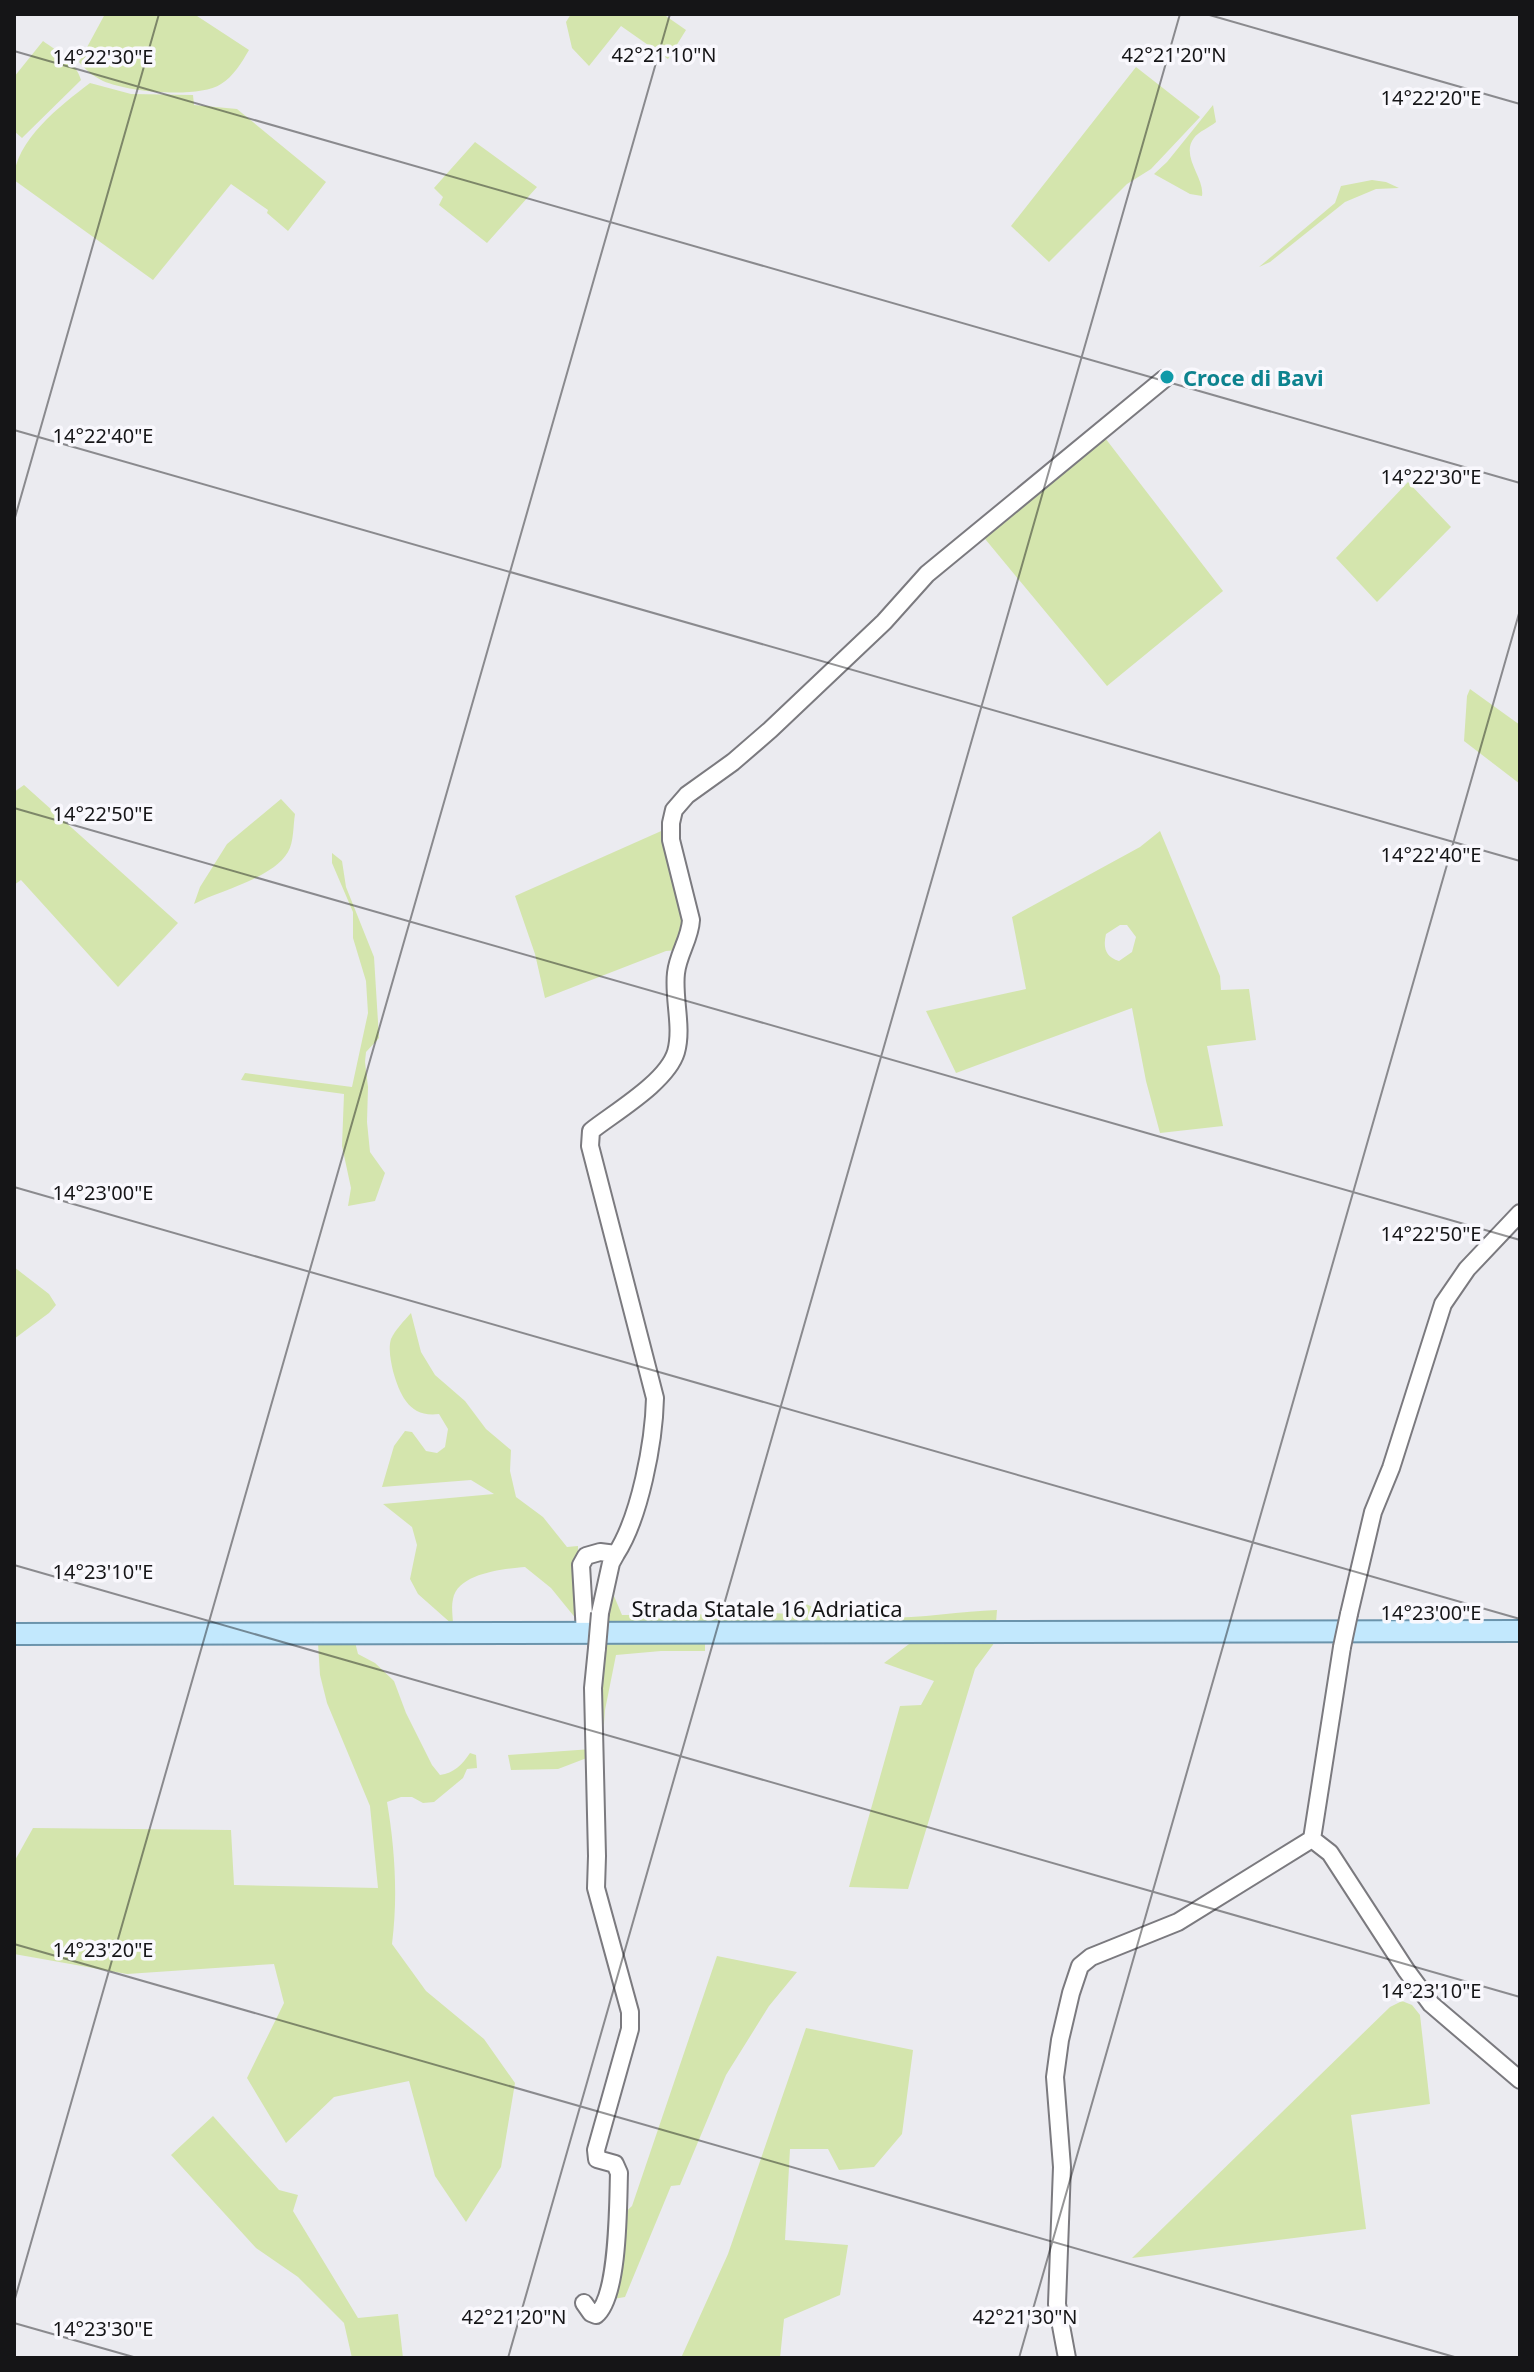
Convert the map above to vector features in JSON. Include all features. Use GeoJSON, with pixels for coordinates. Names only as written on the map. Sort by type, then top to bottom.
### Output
{"type":"FeatureCollection","features":[{"type":"Feature","properties":{"kind":"main road","name":"Strada Statale 16 Adriatica"},"geometry":{"type":"LineString","coordinates":[[14,1634],[586,1639],[1520,1631]]}},
{"type":"Feature","properties":{"kind":"street"},"geometry":{"type":"LineString","coordinates":[[586,1639],[600,1613],[611,1563],[630,1529],[654,1427],[655,1398],[590,1146],[591,1131],[661,1077],[675,1054],[675,977],[679,952],[690,931],[691,920],[671,840],[674,810],[687,795],[770,730],[884,622],[927,574],[1164,379]]}},
{"type":"Feature","properties":{"kind":"street"},"geometry":{"type":"LineString","coordinates":[[1067,2358],[1057,2304],[1062,2167],[1055,2077],[1060,2040],[1080,1966],[1091,1957],[1178,1922],[1312,1839],[1342,1647],[1373,1512],[1391,1468],[1443,1304],[1467,1269],[1520,1213]]}},
{"type":"Feature","properties":{"kind":"street"},"geometry":{"type":"LineString","coordinates":[[584,2303],[596,2315],[602,2310],[614,2270],[619,2173],[615,2164],[597,2159],[596,2150],[630,2029],[630,2012],[596,1888],[593,1688],[581,1565],[586,1556],[600,1552],[616,1554]]}},
{"type":"Feature","properties":{"kind":"street"},"geometry":{"type":"LineString","coordinates":[[1312,1839],[1330,1853],[1431,2004],[1520,2080]]}},
{"type":"Feature","properties":{"kind":"green space"},"geometry":{"type":"Polygon","coordinates":[[[105,14],[194,14],[249,50],[229,77],[210,89],[180,93],[114,85],[96,77],[79,62],[105,14]]]}},
{"type":"Feature","properties":{"kind":"green space"},"geometry":{"type":"Polygon","coordinates":[[[571,14],[663,14],[686,30],[668,59],[621,26],[589,66],[572,48],[566,22],[571,14]]]}},
{"type":"Feature","properties":{"kind":"green space"},"geometry":{"type":"Polygon","coordinates":[[[43,41],[70,62],[81,80],[22,138],[14,131],[14,77],[43,41]]]}},
{"type":"Feature","properties":{"kind":"green space"},"geometry":{"type":"Polygon","coordinates":[[[1136,67],[1200,117],[1151,169],[1127,184],[1049,262],[1011,226],[1136,67]]]}},
{"type":"Feature","properties":{"kind":"green space"},"geometry":{"type":"Polygon","coordinates":[[[90,83],[131,94],[193,95],[194,105],[237,109],[326,182],[288,231],[267,213],[268,210],[231,184],[153,280],[14,180],[16,166],[30,138],[53,113],[90,83]]]}},
{"type":"Feature","properties":{"kind":"green space"},"geometry":{"type":"Polygon","coordinates":[[[1213,105],[1216,122],[1196,136],[1190,145],[1191,160],[1202,196],[1190,194],[1154,174],[1213,105]]]}},
{"type":"Feature","properties":{"kind":"green space"},"geometry":{"type":"Polygon","coordinates":[[[475,142],[537,187],[487,243],[439,205],[443,197],[434,188],[475,142]]]}},
{"type":"Feature","properties":{"kind":"green space"},"geometry":{"type":"Polygon","coordinates":[[[1372,180],[1399,188],[1376,189],[1345,202],[1270,262],[1259,267],[1335,203],[1341,186],[1372,180]]]}},
{"type":"Feature","properties":{"kind":"green space"},"geometry":{"type":"Polygon","coordinates":[[[1102,434],[1223,591],[1107,686],[981,534],[1102,434]]]}},
{"type":"Feature","properties":{"kind":"green space"},"geometry":{"type":"Polygon","coordinates":[[[1408,482],[1451,527],[1377,602],[1336,558],[1408,482]]]}},
{"type":"Feature","properties":{"kind":"green space"},"geometry":{"type":"Polygon","coordinates":[[[1470,689],[1520,725],[1520,784],[1464,741],[1470,689]]]}},
{"type":"Feature","properties":{"kind":"green space"},"geometry":{"type":"Polygon","coordinates":[[[24,785],[178,923],[118,987],[21,880],[14,885],[14,792],[24,785]]]}},
{"type":"Feature","properties":{"kind":"green space"},"geometry":{"type":"Polygon","coordinates":[[[281,799],[295,814],[288,852],[258,877],[194,904],[200,887],[227,844],[281,799]]]}},
{"type":"Feature","properties":{"kind":"green space"},"geometry":{"type":"Polygon","coordinates":[[[668,828],[688,917],[678,950],[666,951],[545,998],[535,954],[515,896],[668,828]]]}},
{"type":"Feature","properties":{"kind":"green space"},"geometry":{"type":"Polygon","coordinates":[[[1160,831],[1220,976],[1221,990],[1249,989],[1256,1040],[1207,1046],[1223,1126],[1160,1133],[1132,1008],[956,1073],[926,1011],[1026,989],[1012,917],[1140,847],[1160,831]],[[1120,925],[1106,934],[1106,951],[1119,961],[1132,952],[1136,937],[1127,925],[1120,925]]]}},
{"type":"Feature","properties":{"kind":"green space"},"geometry":{"type":"Polygon","coordinates":[[[332,853],[342,861],[346,887],[374,957],[379,1038],[366,1052],[367,1122],[370,1152],[385,1173],[375,1201],[348,1206],[351,1188],[342,1146],[344,1094],[241,1080],[245,1073],[352,1087],[368,1013],[366,981],[353,938],[353,912],[332,863],[332,853]]]}},
{"type":"Feature","properties":{"kind":"green space"},"geometry":{"type":"Polygon","coordinates":[[[14,1267],[49,1294],[56,1305],[14,1339],[14,1267]]]}},
{"type":"Feature","properties":{"kind":"green space"},"geometry":{"type":"Polygon","coordinates":[[[411,1313],[421,1352],[435,1375],[465,1401],[486,1429],[511,1450],[510,1471],[516,1497],[543,1517],[567,1547],[578,1546],[577,1620],[551,1588],[525,1567],[483,1574],[463,1583],[453,1599],[453,1625],[418,1594],[410,1579],[417,1545],[412,1527],[383,1504],[494,1494],[471,1480],[382,1487],[394,1446],[405,1431],[412,1432],[426,1451],[437,1453],[445,1447],[448,1429],[439,1414],[421,1412],[408,1403],[393,1371],[391,1339],[411,1313]]]}},
{"type":"Feature","properties":{"kind":"green space"},"geometry":{"type":"Polygon","coordinates":[[[616,1573],[614,1596],[622,1615],[757,1612],[804,1615],[804,1603],[825,1611],[873,1618],[997,1610],[996,1623],[605,1626],[616,1573]]]}},
{"type":"Feature","properties":{"kind":"green space"},"geometry":{"type":"Polygon","coordinates":[[[913,1641],[995,1642],[975,1669],[908,1889],[849,1887],[900,1706],[921,1705],[934,1681],[884,1663],[913,1641]]]}},
{"type":"Feature","properties":{"kind":"green space"},"geometry":{"type":"Polygon","coordinates":[[[355,1642],[358,1654],[375,1663],[394,1681],[406,1713],[440,1775],[457,1768],[470,1753],[476,1755],[477,1768],[467,1769],[463,1778],[434,1802],[423,1803],[412,1797],[401,1797],[387,1802],[395,1873],[392,1944],[426,1991],[484,2039],[515,2083],[501,2167],[466,2222],[435,2176],[409,2081],[334,2097],[286,2143],[247,2078],[284,2003],[274,1964],[127,1974],[14,1954],[14,1862],[33,1828],[231,1830],[234,1885],[378,1888],[370,1806],[327,1703],[320,1675],[318,1643],[355,1642]]]}},
{"type":"Feature","properties":{"kind":"green space"},"geometry":{"type":"Polygon","coordinates":[[[705,1642],[705,1651],[616,1655],[604,1724],[598,1727],[604,1644],[705,1642]]]}},
{"type":"Feature","properties":{"kind":"green space"},"geometry":{"type":"Polygon","coordinates":[[[592,1749],[592,1756],[558,1769],[511,1770],[508,1755],[592,1749]]]}},
{"type":"Feature","properties":{"kind":"green space"},"geometry":{"type":"Polygon","coordinates":[[[717,1956],[797,1972],[769,2006],[726,2075],[680,2185],[671,2186],[625,2297],[613,2299],[621,2216],[632,2206],[717,1956]]]}},
{"type":"Feature","properties":{"kind":"green space"},"geometry":{"type":"Polygon","coordinates":[[[1402,2001],[1412,2005],[1420,2015],[1430,2104],[1351,2115],[1366,2229],[1132,2258],[1390,2007],[1402,2001]]]}},
{"type":"Feature","properties":{"kind":"green space"},"geometry":{"type":"Polygon","coordinates":[[[806,2028],[913,2050],[902,2134],[874,2167],[839,2170],[828,2149],[790,2149],[785,2240],[848,2245],[840,2295],[784,2319],[780,2358],[681,2358],[728,2254],[806,2028]]]}},
{"type":"Feature","properties":{"kind":"green space"},"geometry":{"type":"Polygon","coordinates":[[[213,2116],[279,2190],[298,2195],[293,2211],[358,2318],[398,2314],[403,2358],[352,2358],[344,2323],[298,2277],[256,2248],[171,2155],[213,2116]]]}},
{"type":"Feature","properties":{"kind":"place","name":"Croce di Bavi"},"geometry":{"type":"Point","coordinates":[1167,377]}}]}
